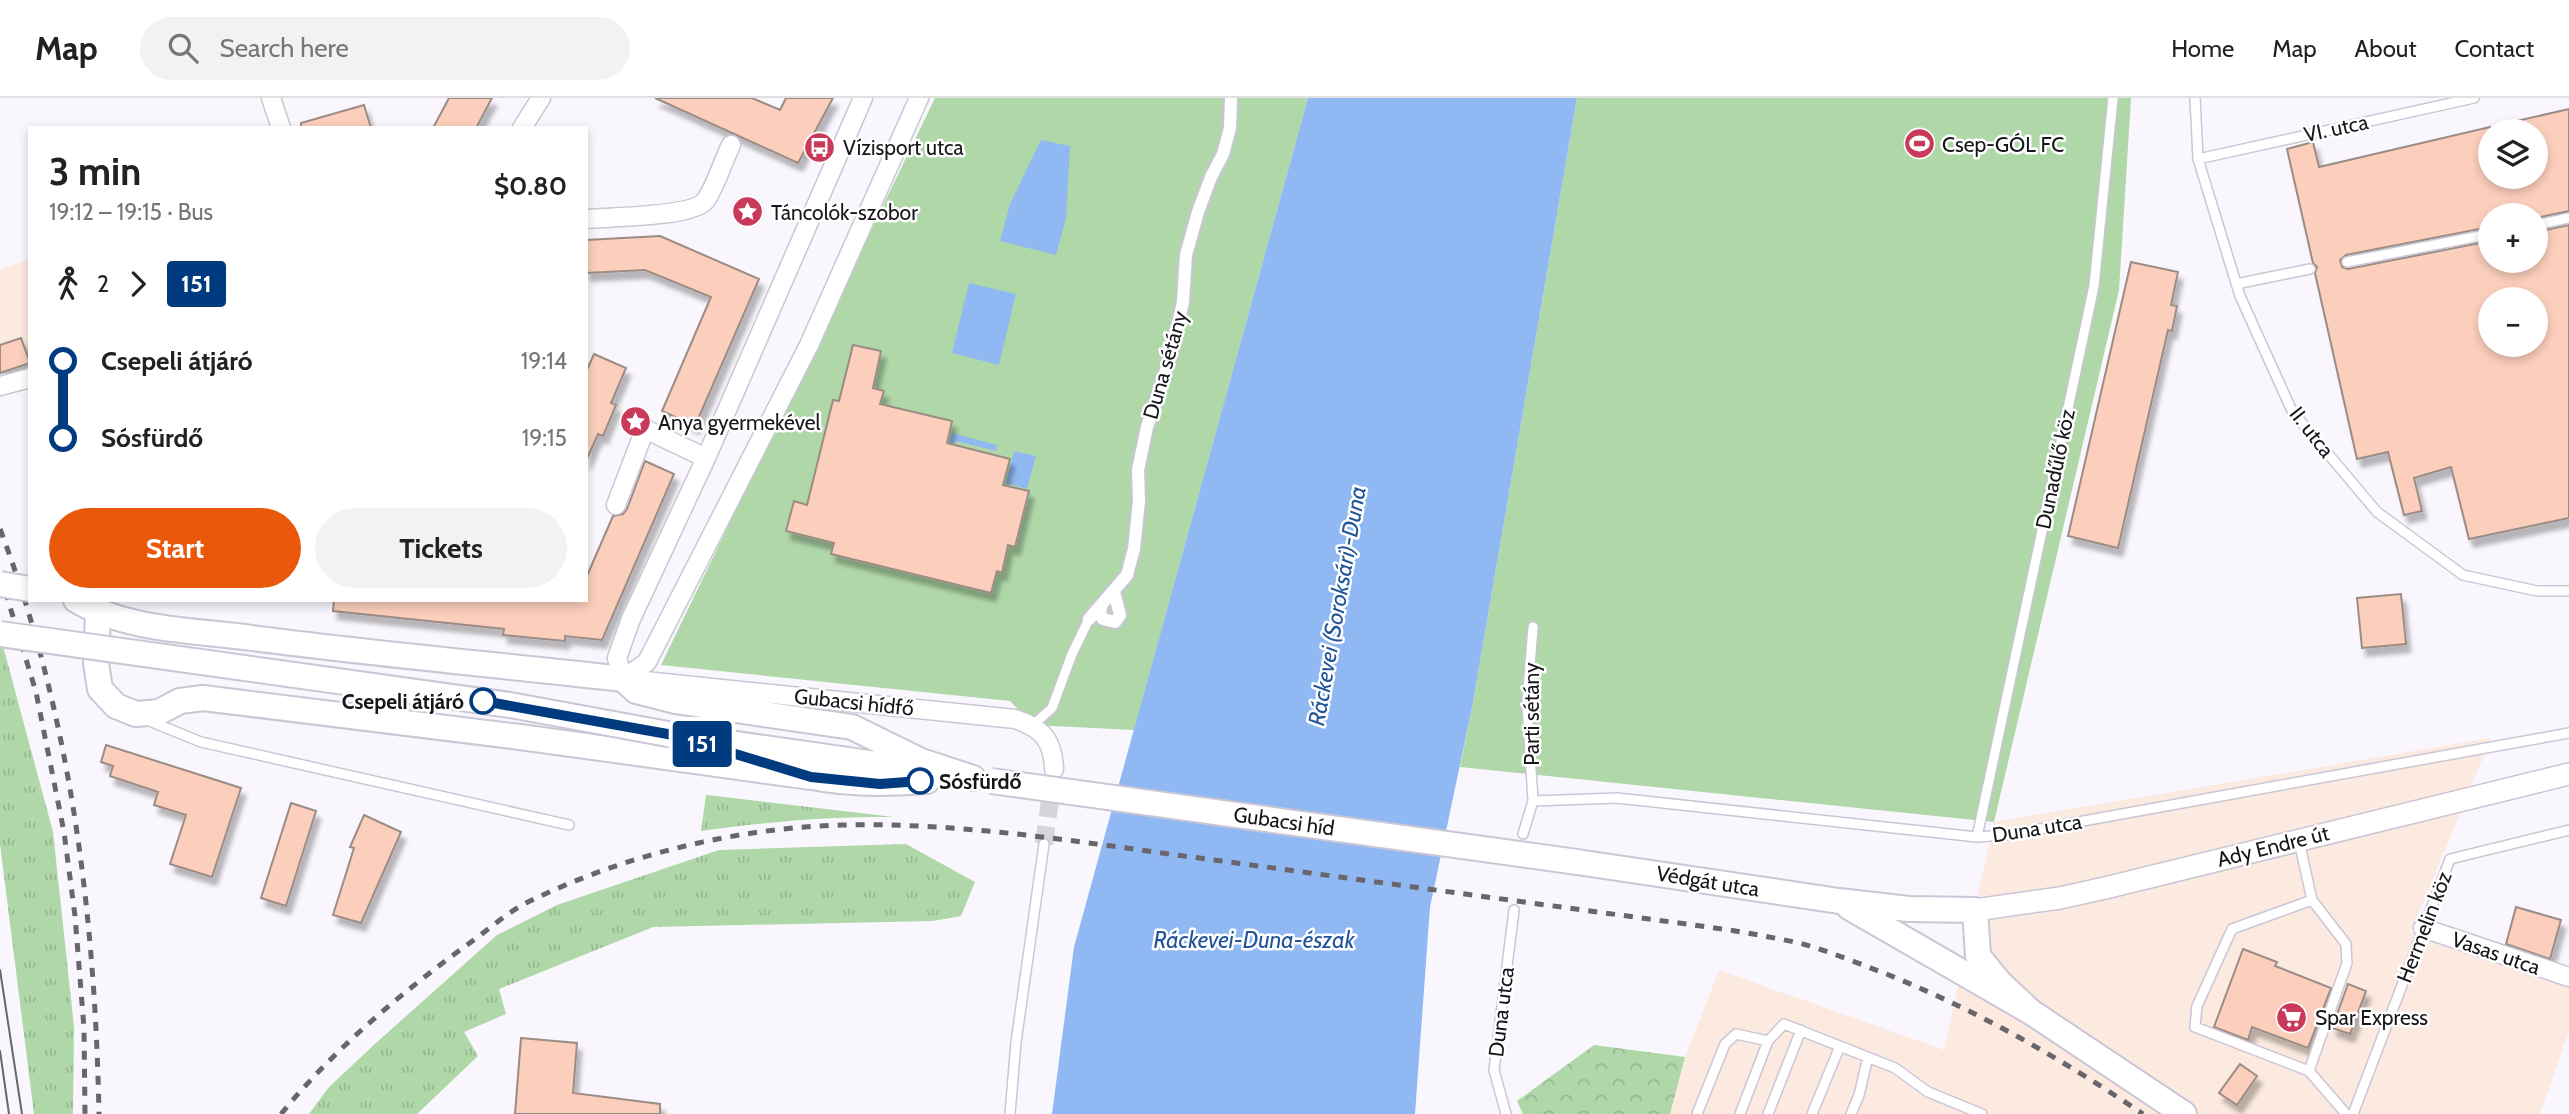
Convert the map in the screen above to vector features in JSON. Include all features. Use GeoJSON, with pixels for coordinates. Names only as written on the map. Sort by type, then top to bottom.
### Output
{"type":"FeatureCollection","features":[{"type":"Feature","properties":{"kind":"main road"},"geometry":{"type":"LineString","coordinates":[[0,584],[28,589]]}},
{"type":"Feature","properties":{"kind":"main road"},"geometry":{"type":"LineString","coordinates":[[79,602],[98,613],[127,622],[623,679],[636,691],[675,701],[852,727],[921,761],[982,780]]}},
{"type":"Feature","properties":{"kind":"main road"},"geometry":{"type":"LineString","coordinates":[[98,613],[96,663],[100,689],[116,706],[136,714],[159,712],[180,701],[203,698],[507,735],[811,777],[880,784],[982,780]]}},
{"type":"Feature","properties":{"kind":"main road"},"geometry":{"type":"LineString","coordinates":[[0,634],[510,705],[673,735],[982,780]]}},
{"type":"Feature","properties":{"kind":"main road"},"geometry":{"type":"LineString","coordinates":[[673,735],[811,777]]}},
{"type":"Feature","properties":{"kind":"main road","name":"Gubacsi híd"},"geometry":{"type":"LineString","coordinates":[[982,780],[1577,862]]}},
{"type":"Feature","properties":{"kind":"main road","name":"Védgát utca"},"geometry":{"type":"LineString","coordinates":[[1577,862],[1839,901],[1909,909],[1975,910],[1978,956],[2000,983],[2031,1012]]}},
{"type":"Feature","properties":{"kind":"main road","name":"Védgát utca"},"geometry":{"type":"LineString","coordinates":[[1839,901],[2031,1012],[2184,1114]]}},
{"type":"Feature","properties":{"kind":"street"},"geometry":{"type":"LineString","coordinates":[[271,98],[280,126]]}},
{"type":"Feature","properties":{"kind":"street"},"geometry":{"type":"LineString","coordinates":[[523,126],[541,98]]}},
{"type":"Feature","properties":{"kind":"street"},"geometry":{"type":"LineString","coordinates":[[863,98],[706,458],[632,619],[617,658],[623,679],[647,662],[808,345],[919,98]]}},
{"type":"Feature","properties":{"kind":"street","name":"Duna sétány"},"geometry":{"type":"LineString","coordinates":[[1114,592],[1127,575],[1134,549],[1139,500],[1138,470],[1147,427],[1171,355],[1182,302],[1186,255],[1195,222],[1211,177],[1223,154],[1230,128],[1231,98]]}},
{"type":"Feature","properties":{"kind":"street"},"geometry":{"type":"LineString","coordinates":[[588,219],[654,215],[694,208],[705,201],[731,145]]}},
{"type":"Feature","properties":{"kind":"street"},"geometry":{"type":"LineString","coordinates":[[0,386],[28,379]]}},
{"type":"Feature","properties":{"kind":"street"},"geometry":{"type":"LineString","coordinates":[[616,505],[645,429],[706,458]]}},
{"type":"Feature","properties":{"kind":"street"},"geometry":{"type":"LineString","coordinates":[[1101,606],[1100,615],[1103,619],[1115,622],[1120,615],[1114,592]]}},
{"type":"Feature","properties":{"kind":"street"},"geometry":{"type":"LineString","coordinates":[[1089,619],[1114,592]]}},
{"type":"Feature","properties":{"kind":"street"},"geometry":{"type":"LineString","coordinates":[[632,619],[661,632]]}},
{"type":"Feature","properties":{"kind":"street","name":"Gubacsi hídfő"},"geometry":{"type":"LineString","coordinates":[[623,679],[1015,719],[1033,725]]}},
{"type":"Feature","properties":{"kind":"street"},"geometry":{"type":"LineString","coordinates":[[1033,725],[1048,741],[1053,752],[1054,769]]}},
{"type":"Feature","properties":{"kind":"street","name":"Ady Endre út"},"geometry":{"type":"LineString","coordinates":[[1975,910],[2060,898],[2569,774]]}},
{"type":"Feature","properties":{"kind":"street","name":"Vasas utca"},"geometry":{"type":"LineString","coordinates":[[2423,928],[2569,977]]}},
{"type":"Feature","properties":{"kind":"lane","name":"Dunadűlő köz"},"geometry":{"type":"LineString","coordinates":[[1977,837],[2094,286],[2113,98]]}},
{"type":"Feature","properties":{"kind":"lane","name":"II. utca"},"geometry":{"type":"LineString","coordinates":[[2195,98],[2198,159],[2236,284],[2292,411],[2378,512],[2463,575],[2537,591],[2569,591]]}},
{"type":"Feature","properties":{"kind":"lane","name":"VI. utca"},"geometry":{"type":"LineString","coordinates":[[2198,159],[2474,98]]}},
{"type":"Feature","properties":{"kind":"lane"},"geometry":{"type":"LineString","coordinates":[[2548,222],[2569,218]]}},
{"type":"Feature","properties":{"kind":"lane"},"geometry":{"type":"LineString","coordinates":[[2347,262],[2478,236]]}},
{"type":"Feature","properties":{"kind":"lane"},"geometry":{"type":"LineString","coordinates":[[2236,284],[2310,269]]}},
{"type":"Feature","properties":{"kind":"lane"},"geometry":{"type":"LineString","coordinates":[[1033,725],[1052,708],[1072,653],[1089,619]]}},
{"type":"Feature","properties":{"kind":"lane","name":"Parti sétány"},"geometry":{"type":"LineString","coordinates":[[1533,627],[1527,704],[1533,801]]}},
{"type":"Feature","properties":{"kind":"lane"},"geometry":{"type":"LineString","coordinates":[[136,714],[201,742],[569,825]]}},
{"type":"Feature","properties":{"kind":"lane","name":"Duna utca"},"geometry":{"type":"LineString","coordinates":[[1533,801],[1617,798],[1977,837],[2006,835],[2569,733]]}},
{"type":"Feature","properties":{"kind":"lane"},"geometry":{"type":"LineString","coordinates":[[1523,834],[1533,801]]}},
{"type":"Feature","properties":{"kind":"lane","name":"Hermelin köz"},"geometry":{"type":"LineString","coordinates":[[2353,1114],[2451,859],[2569,830]]}},
{"type":"Feature","properties":{"kind":"lane"},"geometry":{"type":"LineString","coordinates":[[2299,839],[2312,900],[2346,944],[2347,963],[2309,1071]]}},
{"type":"Feature","properties":{"kind":"lane"},"geometry":{"type":"LineString","coordinates":[[1010,1114],[1016,1042],[1044,844]]}},
{"type":"Feature","properties":{"kind":"lane"},"geometry":{"type":"LineString","coordinates":[[2312,900],[2232,929],[2197,1006],[2195,1027],[2309,1071],[2346,1114]]}},
{"type":"Feature","properties":{"kind":"lane","name":"Duna utca"},"geometry":{"type":"LineString","coordinates":[[1506,1114],[1494,1070],[1514,910]]}},
{"type":"Feature","properties":{"kind":"lane"},"geometry":{"type":"LineString","coordinates":[[1740,1114],[1769,1041],[1784,1024],[1895,1068],[1928,1092],[1982,1114]]}},
{"type":"Feature","properties":{"kind":"lane"},"geometry":{"type":"LineString","coordinates":[[1768,1114],[1801,1030]]}},
{"type":"Feature","properties":{"kind":"lane"},"geometry":{"type":"LineString","coordinates":[[1697,1114],[1725,1044],[1736,1034],[1769,1041]]}},
{"type":"Feature","properties":{"kind":"lane"},"geometry":{"type":"LineString","coordinates":[[1812,1114],[1840,1046]]}},
{"type":"Feature","properties":{"kind":"lane"},"geometry":{"type":"LineString","coordinates":[[1851,1114],[1859,1095],[1868,1057]]}},
{"type":"Feature","properties":{"kind":"shaded area"},"geometry":{"type":"Polygon","coordinates":[[[28,260],[28,365],[0,374],[0,269],[28,260]]]}},
{"type":"Feature","properties":{"kind":"shaded area"},"geometry":{"type":"Polygon","coordinates":[[[2491,738],[2411,932],[2569,987],[2569,1031],[2540,1114],[1670,1114],[1685,1057],[1719,970],[1944,1050],[1994,822],[2491,738]]]}},
{"type":"Feature","properties":{"kind":"green space"},"geometry":{"type":"Polygon","coordinates":[[[935,98],[1308,98],[1134,730],[1033,725],[1010,701],[661,665],[935,98]]]}},
{"type":"Feature","properties":{"kind":"green space"},"geometry":{"type":"Polygon","coordinates":[[[1577,98],[2131,98],[2119,290],[1994,822],[1460,767],[1577,98]]]}},
{"type":"Feature","properties":{"kind":"green space"},"geometry":{"type":"Polygon","coordinates":[[[0,635],[53,832],[74,1027],[73,1114],[34,1114],[0,844],[0,635]]]}},
{"type":"Feature","properties":{"kind":"green space"},"geometry":{"type":"Polygon","coordinates":[[[706,795],[894,817],[797,820],[701,831],[706,795]]]}},
{"type":"Feature","properties":{"kind":"green space"},"geometry":{"type":"Polygon","coordinates":[[[906,844],[975,882],[961,916],[933,921],[653,927],[499,989],[506,1014],[464,1032],[478,1056],[417,1114],[309,1114],[329,1087],[497,935],[557,905],[719,850],[906,844]]]}},
{"type":"Feature","properties":{"kind":"green space"},"geometry":{"type":"Polygon","coordinates":[[[1594,1045],[1685,1057],[1670,1114],[1523,1114],[1517,1101],[1594,1045]]]}},
{"type":"Feature","properties":{"kind":"water","name":"Ráckevei-Duna-észak"},"geometry":{"type":"Polygon","coordinates":[[[1308,98],[1577,98],[1472,708],[1430,907],[1415,1114],[1052,1114],[1074,947],[1308,98]]]}},
{"type":"Feature","properties":{"kind":"water"},"geometry":{"type":"Polygon","coordinates":[[[1041,140],[1070,146],[1066,218],[1056,255],[1000,241],[1010,204],[1041,140]]]}},
{"type":"Feature","properties":{"kind":"water"},"geometry":{"type":"Polygon","coordinates":[[[969,283],[1016,294],[999,365],[952,353],[969,283]]]}},
{"type":"Feature","properties":{"kind":"water"},"geometry":{"type":"Polygon","coordinates":[[[952,433],[997,445],[996,451],[956,441],[953,450],[948,449],[952,433]]]}},
{"type":"Feature","properties":{"kind":"water"},"geometry":{"type":"Polygon","coordinates":[[[1014,451],[1036,456],[1027,489],[1006,483],[1014,451]]]}},
{"type":"Feature","properties":{"kind":"building"},"geometry":{"type":"Polygon","coordinates":[[[449,98],[492,98],[477,126],[434,126],[449,98]]]}},
{"type":"Feature","properties":{"kind":"building"},"geometry":{"type":"Polygon","coordinates":[[[655,98],[752,98],[780,110],[786,98],[833,98],[798,163],[655,98]]]}},
{"type":"Feature","properties":{"kind":"building"},"geometry":{"type":"Polygon","coordinates":[[[364,105],[370,126],[301,126],[301,123],[364,105]]]}},
{"type":"Feature","properties":{"kind":"building"},"geometry":{"type":"Polygon","coordinates":[[[2569,109],[2569,211],[2548,215],[2548,203],[2478,203],[2478,229],[2346,255],[2340,260],[2342,267],[2348,269],[2478,243],[2478,273],[2548,273],[2548,229],[2569,225],[2569,518],[2469,539],[2451,467],[2414,478],[2422,511],[2404,515],[2388,452],[2357,459],[2315,273],[2317,267],[2313,263],[2287,149],[2313,142],[2319,167],[2478,130],[2478,189],[2548,189],[2548,119],[2525,119],[2569,109]]]}},
{"type":"Feature","properties":{"kind":"building"},"geometry":{"type":"Polygon","coordinates":[[[660,236],[759,279],[695,426],[662,411],[711,297],[645,270],[588,273],[588,240],[660,236]]]}},
{"type":"Feature","properties":{"kind":"building"},"geometry":{"type":"Polygon","coordinates":[[[2131,262],[2178,272],[2171,305],[2177,306],[2172,331],[2168,330],[2118,548],[2068,536],[2131,262]]]}},
{"type":"Feature","properties":{"kind":"building"},"geometry":{"type":"Polygon","coordinates":[[[21,338],[28,364],[0,373],[0,345],[21,338]]]}},
{"type":"Feature","properties":{"kind":"building"},"geometry":{"type":"Polygon","coordinates":[[[853,345],[881,351],[873,388],[884,391],[880,404],[952,421],[947,443],[1010,459],[1003,485],[1029,491],[1015,547],[1008,545],[1002,573],[997,571],[991,593],[831,554],[834,543],[786,531],[794,501],[807,505],[833,400],[839,401],[853,345]]]}},
{"type":"Feature","properties":{"kind":"building"},"geometry":{"type":"Polygon","coordinates":[[[594,354],[626,368],[611,403],[616,405],[603,436],[598,434],[588,456],[588,368],[594,354]]]}},
{"type":"Feature","properties":{"kind":"building"},"geometry":{"type":"Polygon","coordinates":[[[645,461],[674,474],[602,640],[565,636],[565,641],[503,635],[504,629],[333,611],[334,602],[588,602],[588,573],[613,516],[623,514],[645,461]]]}},
{"type":"Feature","properties":{"kind":"building"},"geometry":{"type":"Polygon","coordinates":[[[2401,594],[2406,644],[2362,648],[2357,598],[2401,594]]]}},
{"type":"Feature","properties":{"kind":"building"},"geometry":{"type":"Polygon","coordinates":[[[106,745],[241,788],[212,877],[170,864],[186,815],[154,805],[158,792],[110,776],[113,766],[101,762],[106,745]]]}},
{"type":"Feature","properties":{"kind":"building"},"geometry":{"type":"Polygon","coordinates":[[[291,803],[316,811],[286,906],[261,898],[291,803]]]}},
{"type":"Feature","properties":{"kind":"building"},"geometry":{"type":"Polygon","coordinates":[[[364,815],[401,832],[361,923],[333,915],[354,848],[350,847],[364,815]]]}},
{"type":"Feature","properties":{"kind":"building"},"geometry":{"type":"Polygon","coordinates":[[[2516,907],[2561,920],[2550,959],[2506,944],[2516,907]]]}},
{"type":"Feature","properties":{"kind":"building"},"geometry":{"type":"Polygon","coordinates":[[[2243,949],[2277,962],[2275,966],[2331,988],[2308,1048],[2252,1027],[2248,1040],[2214,1027],[2243,949]]]}},
{"type":"Feature","properties":{"kind":"building"},"geometry":{"type":"Polygon","coordinates":[[[2348,984],[2366,991],[2350,1034],[2332,1028],[2348,984]]]}},
{"type":"Feature","properties":{"kind":"building"},"geometry":{"type":"Polygon","coordinates":[[[521,1038],[577,1043],[573,1093],[660,1104],[660,1114],[515,1114],[521,1038]]]}},
{"type":"Feature","properties":{"kind":"building"},"geometry":{"type":"Polygon","coordinates":[[[2240,1064],[2257,1076],[2237,1105],[2219,1093],[2240,1064]]]}},
{"type":"Feature","properties":{"kind":"tunnel"},"geometry":{"type":"LineString","coordinates":[[1044,844],[1053,778]]}},
{"type":"Feature","properties":{"kind":"tram line"},"geometry":{"type":"LineString","coordinates":[[0,970],[22,1114]]}},
{"type":"Feature","properties":{"kind":"tram line"},"geometry":{"type":"LineString","coordinates":[[0,1051],[9,1114]]}},
{"type":"Feature","properties":{"kind":"railway"},"geometry":{"type":"LineString","coordinates":[[0,529],[45,671],[75,817],[92,965],[99,1114]]}},
{"type":"Feature","properties":{"kind":"railway"},"geometry":{"type":"LineString","coordinates":[[0,574],[36,692],[64,832],[75,916],[84,1028],[85,1114]]}},
{"type":"Feature","properties":{"kind":"railway"},"geometry":{"type":"LineString","coordinates":[[281,1114],[324,1066],[395,1001],[445,961],[528,902],[603,871],[681,847],[762,832],[843,825],[938,827],[1033,836],[1730,930],[1799,943],[1889,975],[1956,1005],[2051,1055],[2143,1114]]}},
{"type":"Feature","properties":{"kind":"bus line","name":"151"},"geometry":{"type":"LineString","coordinates":[[483,701],[673,735],[811,777],[880,784],[920,781]]}},
{"type":"Feature","properties":{"kind":"place","name":"Csep-GÓL FC"},"geometry":{"type":"Point","coordinates":[1919,144]}},
{"type":"Feature","properties":{"kind":"place","name":"Vízisport utca"},"geometry":{"type":"Point","coordinates":[820,147]}},
{"type":"Feature","properties":{"kind":"place","name":"Táncolók-szobor"},"geometry":{"type":"Point","coordinates":[748,212]}},
{"type":"Feature","properties":{"kind":"place","name":"Anya gyermekével"},"geometry":{"type":"Point","coordinates":[635,422]}},
{"type":"Feature","properties":{"kind":"place","name":"Csepeli átjáró"},"geometry":{"type":"Point","coordinates":[483,701]}},
{"type":"Feature","properties":{"kind":"place","name":"Sósfürdő"},"geometry":{"type":"Point","coordinates":[920,781]}},
{"type":"Feature","properties":{"kind":"place","name":"Spar Express"},"geometry":{"type":"Point","coordinates":[2292,1017]}},
{"type":"Feature","properties":{"kind":"water label","name":"Ráckevei (Soroksári)-Duna"},"geometry":{"type":"Point","coordinates":[1337,606]}}]}
